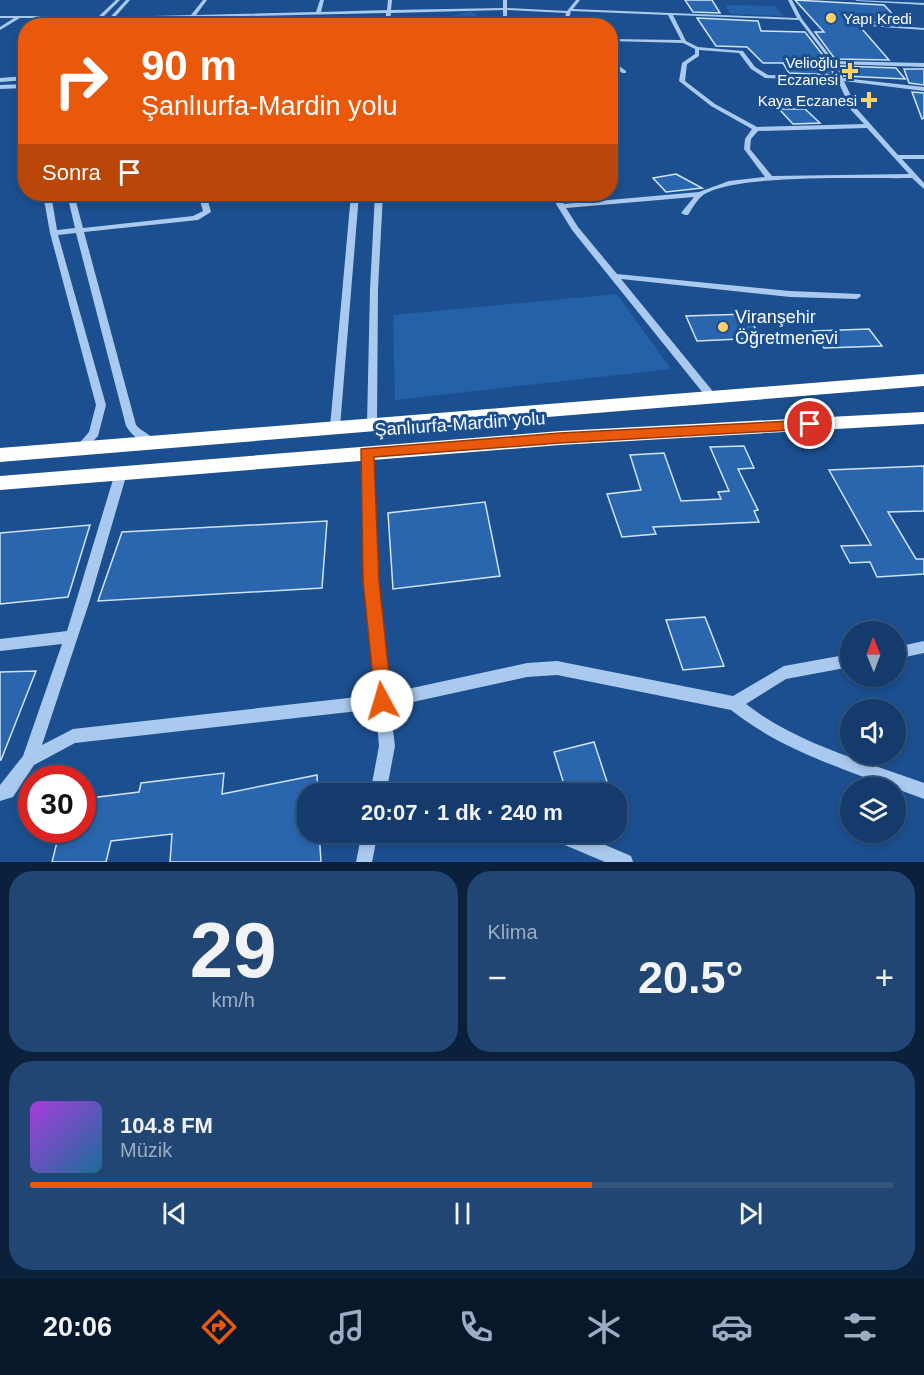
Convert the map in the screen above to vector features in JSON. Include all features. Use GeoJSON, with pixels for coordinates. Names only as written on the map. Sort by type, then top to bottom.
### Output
{"type":"FeatureCollection","features":[{"type":"Feature","properties":{"kind":"highway"},"geometry":{"type":"LineString","coordinates":[[0,455],[924,380]]}},
{"type":"Feature","properties":{"kind":"highway","name":"Şanlıurfa-Mardin yolu"},"geometry":{"type":"LineString","coordinates":[[0,483],[560,438],[924,418]]}},
{"type":"Feature","properties":{"kind":"street"},"geometry":{"type":"LineString","coordinates":[[0,17],[100,17],[118,0]]}},
{"type":"Feature","properties":{"kind":"street"},"geometry":{"type":"LineString","coordinates":[[110,18],[128,0]]}},
{"type":"Feature","properties":{"kind":"street"},"geometry":{"type":"LineString","coordinates":[[192,16],[205,0]]}},
{"type":"Feature","properties":{"kind":"street"},"geometry":{"type":"LineString","coordinates":[[318,14],[322,0]]}},
{"type":"Feature","properties":{"kind":"street"},"geometry":{"type":"LineString","coordinates":[[387,18],[390,0]]}},
{"type":"Feature","properties":{"kind":"street"},"geometry":{"type":"LineString","coordinates":[[505,0],[505,18]]}},
{"type":"Feature","properties":{"kind":"street"},"geometry":{"type":"LineString","coordinates":[[568,18],[578,0]]}},
{"type":"Feature","properties":{"kind":"street"},"geometry":{"type":"LineString","coordinates":[[790,0],[800,19],[833,62],[854,110],[924,187]]}},
{"type":"Feature","properties":{"kind":"street"},"geometry":{"type":"LineString","coordinates":[[857,0],[924,4]]}},
{"type":"Feature","properties":{"kind":"street"},"geometry":{"type":"LineString","coordinates":[[914,2],[924,11]]}},
{"type":"Feature","properties":{"kind":"street"},"geometry":{"type":"LineString","coordinates":[[110,18],[505,9],[800,19]]}},
{"type":"Feature","properties":{"kind":"street"},"geometry":{"type":"LineString","coordinates":[[670,15],[684,42]]}},
{"type":"Feature","properties":{"kind":"street"},"geometry":{"type":"LineString","coordinates":[[0,29],[20,16]]}},
{"type":"Feature","properties":{"kind":"street"},"geometry":{"type":"LineString","coordinates":[[869,25],[924,29]]}},
{"type":"Feature","properties":{"kind":"street"},"geometry":{"type":"LineString","coordinates":[[917,29],[921,36]]}},
{"type":"Feature","properties":{"kind":"street"},"geometry":{"type":"LineString","coordinates":[[618,40],[684,42],[697,48],[741,52],[753,68],[767,77],[839,79],[924,89]]}},
{"type":"Feature","properties":{"kind":"street"},"geometry":{"type":"LineString","coordinates":[[697,48],[697,54],[685,63],[682,81],[713,105],[756,129],[868,126]]}},
{"type":"Feature","properties":{"kind":"street"},"geometry":{"type":"LineString","coordinates":[[833,62],[924,65]]}},
{"type":"Feature","properties":{"kind":"street"},"geometry":{"type":"LineString","coordinates":[[618,67],[624,72]]}},
{"type":"Feature","properties":{"kind":"street"},"geometry":{"type":"LineString","coordinates":[[0,80],[18,79]]}},
{"type":"Feature","properties":{"kind":"street"},"geometry":{"type":"LineString","coordinates":[[0,87],[18,86]]}},
{"type":"Feature","properties":{"kind":"street"},"geometry":{"type":"LineString","coordinates":[[756,129],[748,140],[747,149],[770,178]]}},
{"type":"Feature","properties":{"kind":"street"},"geometry":{"type":"LineString","coordinates":[[896,157],[924,157]]}},
{"type":"Feature","properties":{"kind":"street"},"geometry":{"type":"LineString","coordinates":[[562,207],[700,194],[729,183],[770,178],[914,176]]}},
{"type":"Feature","properties":{"kind":"street"},"geometry":{"type":"LineString","coordinates":[[685,213],[700,194]]}},
{"type":"Feature","properties":{"kind":"street"},"geometry":{"type":"LineString","coordinates":[[48,201],[54,233],[101,405],[94,433],[80,448]]}},
{"type":"Feature","properties":{"kind":"street"},"geometry":{"type":"LineString","coordinates":[[72,201],[130,426],[152,442]]}},
{"type":"Feature","properties":{"kind":"street"},"geometry":{"type":"LineString","coordinates":[[54,233],[195,218],[207,212],[204,201]]}},
{"type":"Feature","properties":{"kind":"street"},"geometry":{"type":"LineString","coordinates":[[335,427],[354,201]]}},
{"type":"Feature","properties":{"kind":"street"},"geometry":{"type":"LineString","coordinates":[[372,424],[374,289],[379,201]]}},
{"type":"Feature","properties":{"kind":"street"},"geometry":{"type":"LineString","coordinates":[[558,201],[575,228],[711,396]]}},
{"type":"Feature","properties":{"kind":"street"},"geometry":{"type":"LineString","coordinates":[[614,276],[790,294],[857,296]]}},
{"type":"Feature","properties":{"kind":"street"},"geometry":{"type":"LineString","coordinates":[[366,452],[371,581],[387,746],[380,783]]}},
{"type":"Feature","properties":{"kind":"street"},"geometry":{"type":"LineString","coordinates":[[0,793],[7,791],[29,760],[71,637],[121,473]]}},
{"type":"Feature","properties":{"kind":"street"},"geometry":{"type":"LineString","coordinates":[[0,645],[71,637]]}},
{"type":"Feature","properties":{"kind":"street"},"geometry":{"type":"LineString","coordinates":[[906,651],[924,648]]}},
{"type":"Feature","properties":{"kind":"street"},"geometry":{"type":"LineString","coordinates":[[734,703],[784,673],[840,663]]}},
{"type":"Feature","properties":{"kind":"street"},"geometry":{"type":"LineString","coordinates":[[29,760],[73,736],[382,701],[527,670],[557,668],[734,703],[750,718],[783,735],[924,791]]}},
{"type":"Feature","properties":{"kind":"street"},"geometry":{"type":"LineString","coordinates":[[364,862],[368,843]]}},
{"type":"Feature","properties":{"kind":"street"},"geometry":{"type":"LineString","coordinates":[[580,843],[625,862]]}},
{"type":"Feature","properties":{"kind":"shaded area"},"geometry":{"type":"Polygon","coordinates":[[[725,5],[775,6],[783,16],[730,14],[725,5]]]}},
{"type":"Feature","properties":{"kind":"shaded area"},"geometry":{"type":"Polygon","coordinates":[[[471,11],[480,18],[448,18],[471,11]]]}},
{"type":"Feature","properties":{"kind":"shaded area"},"geometry":{"type":"Polygon","coordinates":[[[617,294],[671,369],[395,400],[393,315],[617,294]]]}},
{"type":"Feature","properties":{"kind":"building"},"geometry":{"type":"Polygon","coordinates":[[[685,0],[712,0],[720,13],[693,12],[685,0]]]}},
{"type":"Feature","properties":{"kind":"building"},"geometry":{"type":"Polygon","coordinates":[[[795,0],[884,5],[901,23],[856,22],[889,60],[835,59],[815,32],[824,32],[795,0]]]}},
{"type":"Feature","properties":{"kind":"building"},"geometry":{"type":"Polygon","coordinates":[[[697,18],[758,21],[761,31],[805,32],[829,63],[834,75],[789,73],[783,63],[763,63],[747,47],[716,46],[697,18]]]}},
{"type":"Feature","properties":{"kind":"building"},"geometry":{"type":"Polygon","coordinates":[[[840,66],[896,68],[905,79],[844,76],[840,66]]]}},
{"type":"Feature","properties":{"kind":"building"},"geometry":{"type":"Polygon","coordinates":[[[904,69],[924,69],[924,85],[909,83],[904,69]]]}},
{"type":"Feature","properties":{"kind":"building"},"geometry":{"type":"Polygon","coordinates":[[[912,92],[924,93],[924,118],[922,119],[912,92]]]}},
{"type":"Feature","properties":{"kind":"building"},"geometry":{"type":"Polygon","coordinates":[[[779,109],[805,109],[820,123],[793,124],[779,109]]]}},
{"type":"Feature","properties":{"kind":"building"},"geometry":{"type":"Polygon","coordinates":[[[676,174],[702,188],[666,192],[653,178],[676,174]]]}},
{"type":"Feature","properties":{"kind":"building","name":"Viranşehir Öğretmenevi"},"geometry":{"type":"Polygon","coordinates":[[[747,314],[761,338],[697,341],[686,316],[747,314]]]}},
{"type":"Feature","properties":{"kind":"building"},"geometry":{"type":"Polygon","coordinates":[[[869,329],[882,346],[824,348],[813,331],[869,329]]]}},
{"type":"Feature","properties":{"kind":"building"},"geometry":{"type":"Polygon","coordinates":[[[744,446],[754,468],[738,469],[758,510],[754,511],[759,522],[653,527],[656,534],[622,537],[607,494],[641,490],[630,455],[664,453],[681,501],[721,499],[718,492],[729,491],[710,447],[744,446]]]}},
{"type":"Feature","properties":{"kind":"building"},"geometry":{"type":"Polygon","coordinates":[[[924,466],[924,511],[888,512],[916,559],[924,559],[924,574],[877,577],[870,562],[850,563],[841,546],[871,545],[829,470],[924,466]]]}},
{"type":"Feature","properties":{"kind":"building"},"geometry":{"type":"Polygon","coordinates":[[[485,502],[500,576],[393,589],[388,513],[485,502]]]}},
{"type":"Feature","properties":{"kind":"building"},"geometry":{"type":"Polygon","coordinates":[[[327,521],[322,588],[98,601],[122,532],[327,521]]]}},
{"type":"Feature","properties":{"kind":"building"},"geometry":{"type":"Polygon","coordinates":[[[90,525],[68,597],[0,604],[0,533],[90,525]]]}},
{"type":"Feature","properties":{"kind":"building"},"geometry":{"type":"Polygon","coordinates":[[[705,617],[724,666],[683,670],[666,620],[705,617]]]}},
{"type":"Feature","properties":{"kind":"building"},"geometry":{"type":"Polygon","coordinates":[[[36,671],[1,760],[0,760],[0,672],[36,671]]]}},
{"type":"Feature","properties":{"kind":"building"},"geometry":{"type":"Polygon","coordinates":[[[594,742],[607,783],[564,783],[554,752],[594,742]]]}},
{"type":"Feature","properties":{"kind":"building"},"geometry":{"type":"Polygon","coordinates":[[[224,773],[222,794],[317,775],[317,783],[297,783],[297,843],[320,843],[321,862],[170,862],[172,834],[111,841],[106,862],[52,862],[57,843],[96,843],[96,797],[139,792],[141,783],[224,773]]]}},
{"type":"Feature","properties":{"kind":"place","name":"Yapı Kredi"},"geometry":{"type":"Point","coordinates":[831,18]}},
{"type":"Feature","properties":{"kind":"place","name":"Velioğlu Eczanesi"},"geometry":{"type":"Point","coordinates":[850,71]}},
{"type":"Feature","properties":{"kind":"place","name":"Kaya Eczanesi"},"geometry":{"type":"Point","coordinates":[869,100]}},
{"type":"Feature","properties":{"kind":"place","name":"Viranşehir Öğretmenevi"},"geometry":{"type":"Point","coordinates":[723,327]}},
{"type":"Feature","properties":{"kind":"route"},"geometry":{"type":"LineString","coordinates":[[382,701],[371,581],[366,452],[810,424]]}}]}
